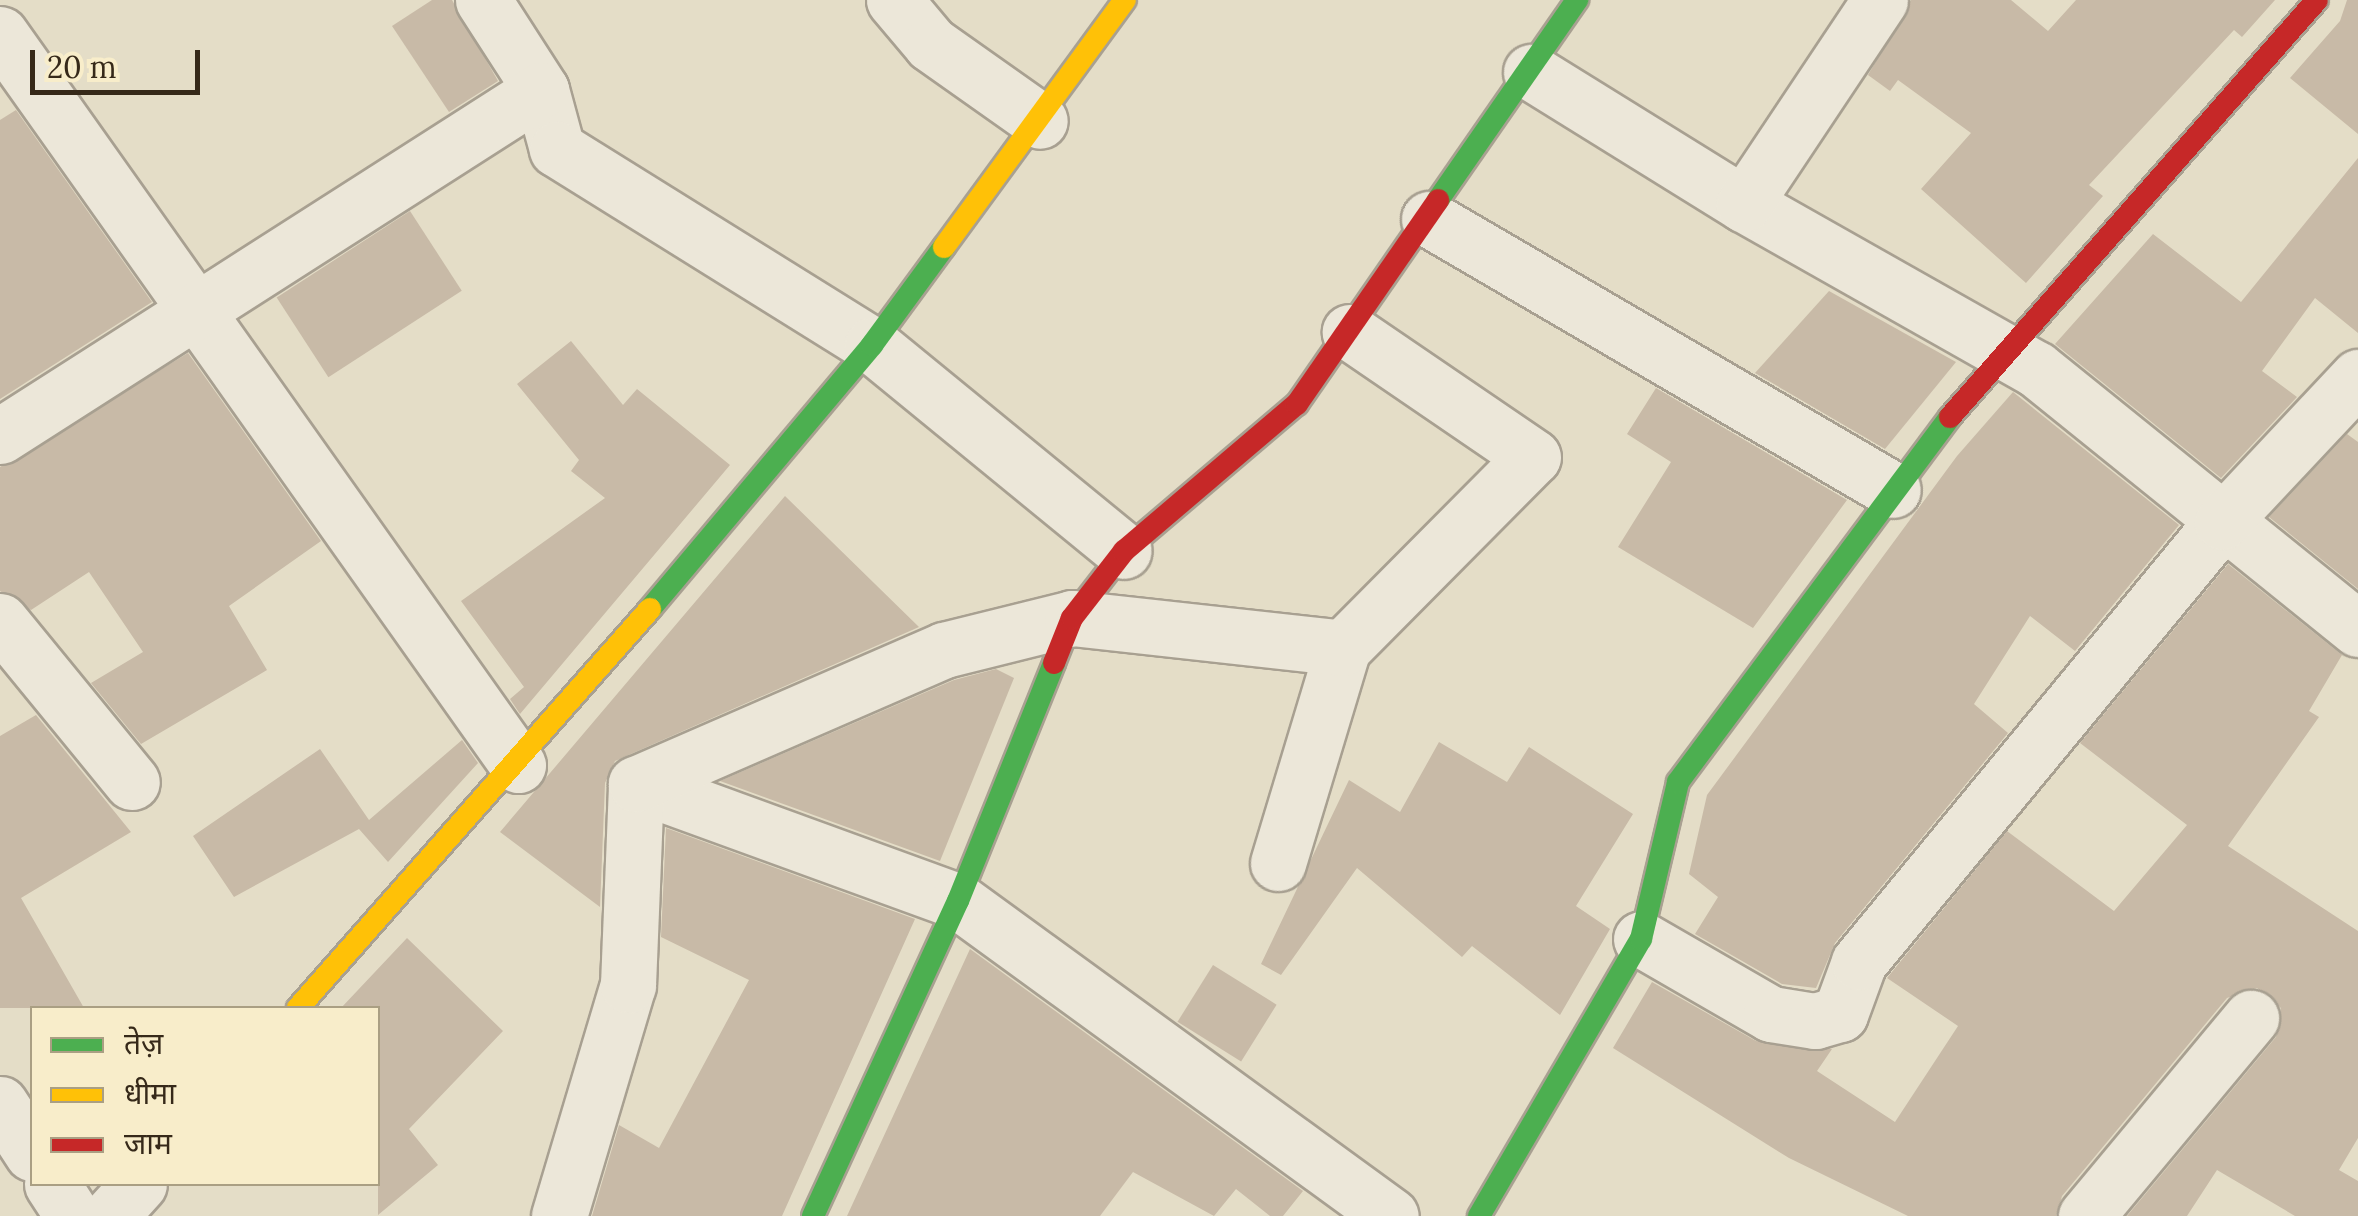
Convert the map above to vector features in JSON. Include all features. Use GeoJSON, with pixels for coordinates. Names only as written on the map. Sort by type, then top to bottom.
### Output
{"type":"FeatureCollection","features":[{"type":"Feature","properties":{"kind":"street"},"geometry":{"type":"LineString","coordinates":[[482,0],[542,90],[557,149],[872,345],[1124,552]]}},
{"type":"Feature","properties":{"kind":"street"},"geometry":{"type":"LineString","coordinates":[[894,0],[931,44],[1040,121]]}},
{"type":"Feature","properties":{"kind":"street"},"geometry":{"type":"LineString","coordinates":[[300,1006],[518,764],[872,345],[1040,121],[1125,0]]}},
{"type":"Feature","properties":{"kind":"street"},"geometry":{"type":"LineString","coordinates":[[812,1216],[958,901],[1072,618],[1124,552],[1298,404],[1577,0]]}},
{"type":"Feature","properties":{"kind":"street"},"geometry":{"type":"LineString","coordinates":[[1744,204],[1880,0]]}},
{"type":"Feature","properties":{"kind":"street"},"geometry":{"type":"LineString","coordinates":[[1479,1216],[1641,939],[1678,782],[1893,490],[2005,351],[2317,0]]}},
{"type":"Feature","properties":{"kind":"street"},"geometry":{"type":"LineString","coordinates":[[0,34],[518,764]]}},
{"type":"Feature","properties":{"kind":"street"},"geometry":{"type":"LineString","coordinates":[[1530,72],[1744,204],[2005,351],[2358,630]]}},
{"type":"Feature","properties":{"kind":"street"},"geometry":{"type":"LineString","coordinates":[[0,436],[192,308],[542,90]]}},
{"type":"Feature","properties":{"kind":"street"},"geometry":{"type":"LineString","coordinates":[[1428,219],[1893,490]]}},
{"type":"Feature","properties":{"kind":"street"},"geometry":{"type":"LineString","coordinates":[[1278,863],[1343,648],[1533,457],[1350,332]]}},
{"type":"Feature","properties":{"kind":"street"},"geometry":{"type":"LineString","coordinates":[[1641,939],[1771,1014],[1816,1021],[1840,1014],[1859,962],[2222,522],[2358,377]]}},
{"type":"Feature","properties":{"kind":"street"},"geometry":{"type":"LineString","coordinates":[[636,784],[944,650],[1072,618],[1343,648]]}},
{"type":"Feature","properties":{"kind":"street"},"geometry":{"type":"LineString","coordinates":[[0,621],[132,782]]}},
{"type":"Feature","properties":{"kind":"street"},"geometry":{"type":"LineString","coordinates":[[636,784],[958,901],[1391,1216]]}},
{"type":"Feature","properties":{"kind":"street"},"geometry":{"type":"LineString","coordinates":[[559,1216],[628,985],[636,784]]}},
{"type":"Feature","properties":{"kind":"street"},"geometry":{"type":"LineString","coordinates":[[2086,1216],[2251,1018]]}},
{"type":"Feature","properties":{"kind":"street"},"geometry":{"type":"LineString","coordinates":[[0,1104],[30,1151]]}},
{"type":"Feature","properties":{"kind":"street"},"geometry":{"type":"LineString","coordinates":[[53,1186],[74,1216]]}},
{"type":"Feature","properties":{"kind":"street"},"geometry":{"type":"LineString","coordinates":[[110,1216],[137,1186]]}},
{"type":"Feature","properties":{"kind":"building"},"geometry":{"type":"Polygon","coordinates":[[[432,0],[452,0],[498,81],[449,112],[392,26],[432,0]]]}},
{"type":"Feature","properties":{"kind":"building"},"geometry":{"type":"Polygon","coordinates":[[[1911,0],[2011,0],[2048,31],[2076,0],[2275,0],[2242,37],[2234,30],[2089,185],[2103,196],[2026,283],[1921,189],[1971,133],[1898,80],[1890,91],[1868,75],[1911,0]]]}},
{"type":"Feature","properties":{"kind":"building"},"geometry":{"type":"Polygon","coordinates":[[[2347,0],[2358,0],[2358,134],[2290,78],[2340,21],[2347,0]]]}},
{"type":"Feature","properties":{"kind":"building"},"geometry":{"type":"Polygon","coordinates":[[[16,110],[152,302],[0,399],[0,120],[16,110]]]}},
{"type":"Feature","properties":{"kind":"building"},"geometry":{"type":"Polygon","coordinates":[[[2358,158],[2358,333],[2315,298],[2262,371],[2297,397],[2221,478],[2055,344],[2153,234],[2241,302],[2358,158]]]}},
{"type":"Feature","properties":{"kind":"building"},"geometry":{"type":"Polygon","coordinates":[[[410,211],[462,291],[328,377],[277,298],[410,211]]]}},
{"type":"Feature","properties":{"kind":"building"},"geometry":{"type":"Polygon","coordinates":[[[1829,291],[1956,362],[1885,449],[1755,373],[1829,291]]]}},
{"type":"Feature","properties":{"kind":"building"},"geometry":{"type":"Polygon","coordinates":[[[571,341],[623,405],[637,389],[730,465],[520,714],[510,699],[524,687],[461,601],[605,498],[571,471],[579,460],[517,384],[571,341]]]}},
{"type":"Feature","properties":{"kind":"building"},"geometry":{"type":"Polygon","coordinates":[[[188,353],[321,541],[229,606],[267,670],[141,744],[91,683],[143,652],[89,572],[31,610],[0,591],[0,467],[188,353]]]}},
{"type":"Feature","properties":{"kind":"building"},"geometry":{"type":"Polygon","coordinates":[[[1656,388],[1847,500],[1753,628],[1618,547],[1671,462],[1627,434],[1656,388]]]}},
{"type":"Feature","properties":{"kind":"building"},"geometry":{"type":"Polygon","coordinates":[[[2013,392],[2179,525],[2075,651],[2030,616],[1974,704],[2008,733],[1835,943],[1816,988],[1782,984],[1695,934],[1718,897],[1689,874],[1707,795],[1957,456],[2013,392]]]}},
{"type":"Feature","properties":{"kind":"building"},"geometry":{"type":"Polygon","coordinates":[[[2347,434],[2358,442],[2358,589],[2269,517],[2347,434]]]}},
{"type":"Feature","properties":{"kind":"building"},"geometry":{"type":"Polygon","coordinates":[[[785,496],[919,627],[615,761],[605,783],[600,907],[500,832],[785,496]]]}},
{"type":"Feature","properties":{"kind":"building"},"geometry":{"type":"Polygon","coordinates":[[[2228,564],[2342,655],[2309,711],[2319,717],[2228,846],[2358,931],[2358,1138],[2339,1170],[2358,1181],[2358,1216],[2295,1216],[2217,1170],[2187,1216],[2127,1216],[2276,1037],[2281,1008],[2257,988],[2227,998],[2062,1196],[2056,1216],[1908,1216],[1789,1158],[1613,1048],[1652,982],[1756,1041],[1832,1049],[1817,1071],[1895,1122],[1958,1026],[1887,978],[2007,831],[2114,911],[2187,825],[2080,743],[2228,564]]]}},
{"type":"Feature","properties":{"kind":"building"},"geometry":{"type":"Polygon","coordinates":[[[996,669],[1014,678],[940,861],[720,781],[954,680],[996,669]]]}},
{"type":"Feature","properties":{"kind":"building"},"geometry":{"type":"Polygon","coordinates":[[[36,715],[131,832],[21,898],[83,1006],[0,1008],[0,736],[36,715]]]}},
{"type":"Feature","properties":{"kind":"building"},"geometry":{"type":"Polygon","coordinates":[[[462,740],[478,763],[388,862],[359,829],[234,897],[193,836],[320,749],[369,820],[462,740]]]}},
{"type":"Feature","properties":{"kind":"building"},"geometry":{"type":"Polygon","coordinates":[[[1439,742],[1507,782],[1529,747],[1633,814],[1576,906],[1610,929],[1560,1015],[1472,946],[1462,957],[1357,868],[1281,975],[1261,964],[1349,780],[1400,812],[1439,742]]]}},
{"type":"Feature","properties":{"kind":"building"},"geometry":{"type":"Polygon","coordinates":[[[666,828],[915,919],[782,1216],[592,1216],[619,1125],[659,1148],[749,980],[661,937],[666,828]]]}},
{"type":"Feature","properties":{"kind":"building"},"geometry":{"type":"Polygon","coordinates":[[[407,938],[503,1031],[409,1129],[438,1165],[378,1215],[380,1006],[343,1006],[407,938]]]}},
{"type":"Feature","properties":{"kind":"building"},"geometry":{"type":"Polygon","coordinates":[[[970,949],[1303,1191],[1283,1216],[1270,1216],[1236,1189],[1214,1216],[1133,1172],[1100,1216],[847,1216],[970,949]]]}},
{"type":"Feature","properties":{"kind":"building"},"geometry":{"type":"Polygon","coordinates":[[[1213,965],[1277,1005],[1241,1062],[1177,1022],[1213,965]]]}},
{"type":"Feature","properties":{"kind":"traffic: fast"},"geometry":{"type":"LineString","coordinates":[[1438,200],[1577,0]]}},
{"type":"Feature","properties":{"kind":"traffic: fast"},"geometry":{"type":"LineString","coordinates":[[650,609],[872,345],[944,247]]}},
{"type":"Feature","properties":{"kind":"traffic: fast"},"geometry":{"type":"LineString","coordinates":[[1479,1216],[1641,939],[1678,782],[1950,417]]}},
{"type":"Feature","properties":{"kind":"traffic: fast"},"geometry":{"type":"LineString","coordinates":[[813,1216],[958,901],[1054,663]]}},
{"type":"Feature","properties":{"kind":"traffic: slow"},"geometry":{"type":"LineString","coordinates":[[944,247],[1125,0]]}},
{"type":"Feature","properties":{"kind":"traffic: slow"},"geometry":{"type":"LineString","coordinates":[[300,1006],[650,609]]}},
{"type":"Feature","properties":{"kind":"traffic: jam"},"geometry":{"type":"LineString","coordinates":[[1950,417],[2317,0]]}},
{"type":"Feature","properties":{"kind":"traffic: jam"},"geometry":{"type":"LineString","coordinates":[[1054,663],[1072,618],[1124,551],[1297,404],[1438,200]]}}]}
